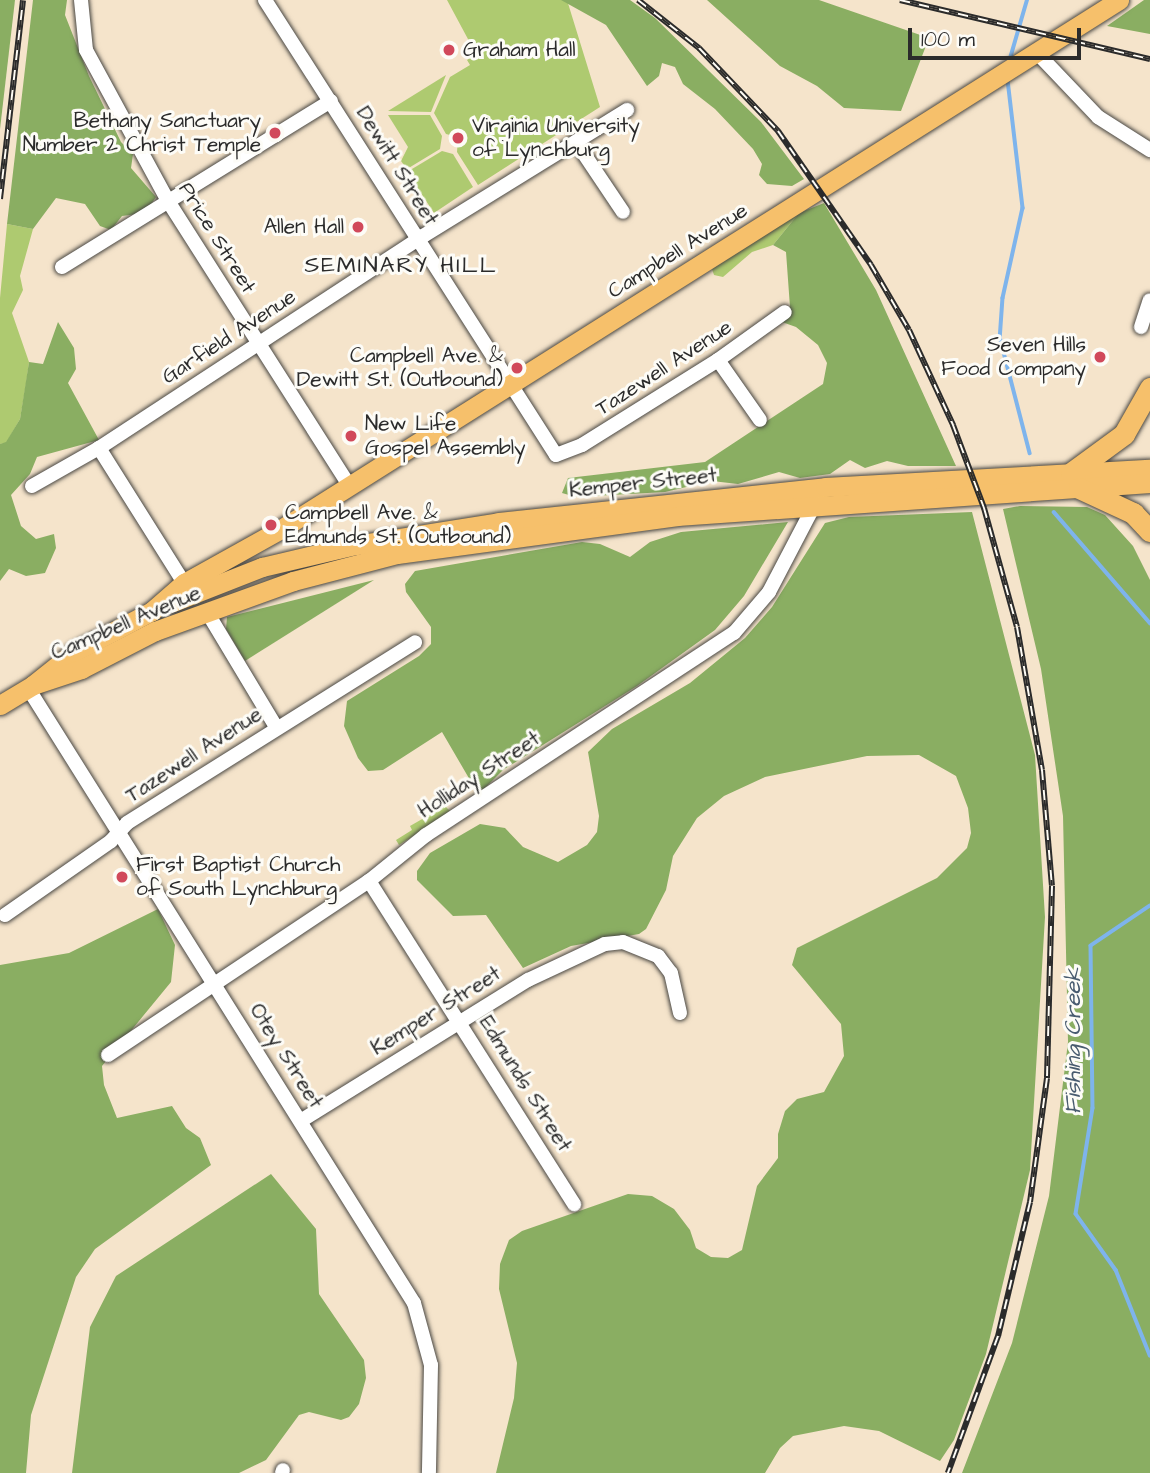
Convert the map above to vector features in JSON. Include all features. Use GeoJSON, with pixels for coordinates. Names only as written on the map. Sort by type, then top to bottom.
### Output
{"type":"FeatureCollection","features":[{"type":"Feature","properties":{"kind":"highway"},"geometry":{"type":"LineString","coordinates":[[1150,388],[1124,434],[1075,480],[1133,513],[1150,531]]}},
{"type":"Feature","properties":{"kind":"main road","name":"Campbell Avenue"},"geometry":{"type":"LineString","coordinates":[[0,705],[30,687],[74,652],[152,611],[184,583],[262,540],[510,386],[1032,59],[1119,0]]}},
{"type":"Feature","properties":{"kind":"main road","name":"Kemper Street"},"geometry":{"type":"LineString","coordinates":[[268,590],[397,554],[472,542],[814,504],[1075,480],[1150,469]]}},
{"type":"Feature","properties":{"kind":"main road","name":"Kemper Street"},"geometry":{"type":"LineString","coordinates":[[152,611],[262,568],[356,545],[499,522],[825,487],[1075,480],[1150,483]]}},
{"type":"Feature","properties":{"kind":"main road"},"geometry":{"type":"LineString","coordinates":[[262,540],[262,568],[268,590]]}},
{"type":"Feature","properties":{"kind":"main road","name":"Campbell Avenue"},"geometry":{"type":"LineString","coordinates":[[30,687],[81,669],[155,631],[268,590]]}},
{"type":"Feature","properties":{"kind":"street","name":"Price Street"},"geometry":{"type":"LineString","coordinates":[[81,0],[86,50],[168,201],[349,485]]}},
{"type":"Feature","properties":{"kind":"street","name":"Dewitt Street"},"geometry":{"type":"LineString","coordinates":[[265,0],[545,441],[556,455],[563,455]]}},
{"type":"Feature","properties":{"kind":"street"},"geometry":{"type":"LineString","coordinates":[[1032,59],[1098,117],[1150,150]]}},
{"type":"Feature","properties":{"kind":"street"},"geometry":{"type":"LineString","coordinates":[[62,267],[331,102]]}},
{"type":"Feature","properties":{"kind":"street","name":"Garfield Avenue"},"geometry":{"type":"LineString","coordinates":[[32,486],[100,448],[418,239],[626,110]]}},
{"type":"Feature","properties":{"kind":"street"},"geometry":{"type":"LineString","coordinates":[[576,142],[623,212]]}},
{"type":"Feature","properties":{"kind":"street"},"geometry":{"type":"LineString","coordinates":[[1141,327],[1150,300]]}},
{"type":"Feature","properties":{"kind":"street","name":"Tazewell Avenue"},"geometry":{"type":"LineString","coordinates":[[563,455],[718,360],[785,312]]}},
{"type":"Feature","properties":{"kind":"street"},"geometry":{"type":"LineString","coordinates":[[718,360],[760,420]]}},
{"type":"Feature","properties":{"kind":"street"},"geometry":{"type":"LineString","coordinates":[[100,448],[184,583]]}},
{"type":"Feature","properties":{"kind":"street","name":"Holliday Street"},"geometry":{"type":"LineString","coordinates":[[108,1055],[369,881],[426,835],[734,632],[769,592],[794,551],[814,504],[825,487]]}},
{"type":"Feature","properties":{"kind":"street"},"geometry":{"type":"LineString","coordinates":[[207,612],[276,727]]}},
{"type":"Feature","properties":{"kind":"street","name":"Tazewell Avenue"},"geometry":{"type":"LineString","coordinates":[[5,915],[120,832],[127,822],[415,642]]}},
{"type":"Feature","properties":{"kind":"street","name":"Otey Street"},"geometry":{"type":"LineString","coordinates":[[30,687],[205,976],[216,985],[402,1281],[421,1322],[431,1365],[429,1473]]}},
{"type":"Feature","properties":{"kind":"street","name":"Edmunds Street"},"geometry":{"type":"LineString","coordinates":[[369,881],[462,1022],[574,1204]]}},
{"type":"Feature","properties":{"kind":"street","name":"Kemper Street"},"geometry":{"type":"LineString","coordinates":[[302,1120],[554,966],[623,942],[659,956],[671,973],[680,1013]]}},
{"type":"Feature","properties":{"kind":"green space"},"geometry":{"type":"Polygon","coordinates":[[[0,0],[15,0],[0,129],[0,0]]]}},
{"type":"Feature","properties":{"kind":"green space"},"geometry":{"type":"Polygon","coordinates":[[[33,0],[67,0],[65,15],[89,76],[121,142],[133,154],[131,168],[156,197],[145,213],[122,216],[111,230],[100,226],[85,204],[56,198],[33,229],[7,224],[33,0]]]}},
{"type":"Feature","properties":{"kind":"green space"},"geometry":{"type":"Polygon","coordinates":[[[447,0],[567,0],[600,107],[478,185],[457,152],[458,137],[446,134],[434,113],[450,77],[470,65],[467,60],[476,54],[447,0]]]}},
{"type":"Feature","properties":{"kind":"green space"},"geometry":{"type":"Polygon","coordinates":[[[561,0],[630,0],[655,18],[761,122],[804,179],[792,186],[767,184],[759,175],[762,164],[753,149],[715,109],[683,84],[675,67],[662,63],[659,76],[647,86],[606,25],[561,0]]]}},
{"type":"Feature","properties":{"kind":"green space"},"geometry":{"type":"Polygon","coordinates":[[[707,0],[819,0],[929,38],[901,111],[844,108],[817,86],[780,66],[707,0]]]}},
{"type":"Feature","properties":{"kind":"green space"},"geometry":{"type":"Polygon","coordinates":[[[1144,0],[1150,0],[1150,34],[1107,26],[1144,0]]]}},
{"type":"Feature","properties":{"kind":"green space"},"geometry":{"type":"Polygon","coordinates":[[[446,75],[431,112],[388,111],[446,75]]]}},
{"type":"Feature","properties":{"kind":"green space"},"geometry":{"type":"Polygon","coordinates":[[[388,115],[430,115],[442,136],[440,149],[407,169],[401,161],[408,147],[388,115]]]}},
{"type":"Feature","properties":{"kind":"green space"},"geometry":{"type":"Polygon","coordinates":[[[442,151],[453,154],[473,187],[434,213],[407,172],[442,151]]]}},
{"type":"Feature","properties":{"kind":"green space"},"geometry":{"type":"Polygon","coordinates":[[[824,203],[876,290],[956,466],[908,466],[887,461],[865,468],[850,460],[830,474],[800,478],[779,472],[738,484],[712,481],[665,492],[576,497],[562,493],[568,478],[705,462],[823,384],[827,363],[818,345],[796,327],[782,322],[790,307],[786,252],[773,245],[799,213],[824,203]]]}},
{"type":"Feature","properties":{"kind":"green space"},"geometry":{"type":"Polygon","coordinates":[[[799,213],[773,245],[752,252],[723,277],[714,275],[712,269],[799,213]]]}},
{"type":"Feature","properties":{"kind":"green space"},"geometry":{"type":"Polygon","coordinates":[[[7,224],[33,229],[20,276],[23,290],[12,313],[29,362],[20,419],[6,443],[0,444],[0,298],[7,224]]]}},
{"type":"Feature","properties":{"kind":"green space"},"geometry":{"type":"Polygon","coordinates":[[[58,322],[74,348],[76,369],[68,383],[99,440],[37,457],[30,474],[11,495],[21,526],[36,539],[54,534],[56,548],[45,573],[26,576],[9,569],[0,581],[0,444],[6,442],[20,419],[29,362],[43,364],[58,322]]]}},
{"type":"Feature","properties":{"kind":"green space"},"geometry":{"type":"Polygon","coordinates":[[[1020,506],[1087,507],[1105,515],[1133,546],[1150,580],[1150,1473],[962,1473],[1012,1343],[1049,1196],[1068,1042],[1063,816],[1041,669],[1003,509],[1020,506]]]}},
{"type":"Feature","properties":{"kind":"green space"},"geometry":{"type":"Polygon","coordinates":[[[972,512],[1035,755],[1045,917],[1030,1170],[986,1354],[954,1440],[940,1461],[879,1431],[844,1426],[793,1436],[780,1448],[765,1473],[496,1473],[514,1398],[517,1363],[499,1289],[500,1264],[509,1240],[522,1231],[628,1194],[652,1196],[674,1209],[690,1230],[696,1248],[711,1257],[728,1258],[742,1250],[757,1186],[778,1158],[778,1134],[785,1111],[797,1099],[824,1092],[844,1056],[841,1024],[792,965],[797,948],[937,878],[967,848],[971,833],[968,808],[956,776],[919,755],[867,756],[765,777],[724,796],[697,818],[673,856],[666,890],[646,929],[639,934],[571,946],[523,968],[486,915],[453,916],[417,880],[417,871],[430,853],[480,824],[505,828],[523,847],[558,862],[587,845],[597,832],[599,816],[588,752],[612,729],[690,683],[745,638],[772,607],[825,523],[849,517],[972,512]]]}},
{"type":"Feature","properties":{"kind":"green space"},"geometry":{"type":"Polygon","coordinates":[[[788,522],[744,596],[715,630],[637,686],[503,770],[485,788],[477,792],[442,732],[383,770],[368,771],[358,758],[344,726],[347,701],[419,656],[431,644],[431,627],[406,592],[405,584],[415,571],[582,542],[600,544],[630,557],[650,542],[681,532],[788,522]]]}},
{"type":"Feature","properties":{"kind":"green space"},"geometry":{"type":"Polygon","coordinates":[[[374,580],[245,661],[226,629],[227,617],[374,580]]]}},
{"type":"Feature","properties":{"kind":"green space"},"geometry":{"type":"Polygon","coordinates":[[[445,806],[451,812],[399,845],[396,840],[412,830],[410,826],[445,806]]]}},
{"type":"Feature","properties":{"kind":"green space"},"geometry":{"type":"Polygon","coordinates":[[[158,909],[175,945],[171,982],[102,1066],[104,1085],[117,1118],[172,1106],[186,1128],[200,1138],[211,1165],[95,1249],[76,1277],[31,1415],[26,1473],[0,1473],[0,965],[69,953],[158,909]]]}},
{"type":"Feature","properties":{"kind":"green space"},"geometry":{"type":"Polygon","coordinates":[[[271,1174],[316,1229],[319,1294],[364,1360],[366,1378],[359,1404],[349,1417],[341,1420],[309,1412],[299,1415],[266,1460],[239,1473],[72,1473],[90,1327],[116,1276],[271,1174]]]}},
{"type":"Feature","properties":{"kind":"waterway","name":"Fishing Creek"},"geometry":{"type":"LineString","coordinates":[[1009,62],[1027,0]]}},
{"type":"Feature","properties":{"kind":"waterway","name":"Fishing Creek"},"geometry":{"type":"LineString","coordinates":[[1008,80],[1023,208],[1003,298],[1000,337],[1030,453]]}},
{"type":"Feature","properties":{"kind":"waterway","name":"Fishing Creek"},"geometry":{"type":"LineString","coordinates":[[1054,512],[1150,623]]}},
{"type":"Feature","properties":{"kind":"waterway","name":"Fishing Creek"},"geometry":{"type":"LineString","coordinates":[[1150,906],[1091,946],[1093,1108],[1076,1214],[1116,1270],[1150,1355]]}},
{"type":"Feature","properties":{"kind":"railway"},"geometry":{"type":"LineString","coordinates":[[0,199],[23,0]]}},
{"type":"Feature","properties":{"kind":"railway"},"geometry":{"type":"LineString","coordinates":[[638,0],[699,48],[778,131],[871,265],[909,330],[953,425],[984,508],[1017,627],[1042,770],[1052,886],[1047,1078],[1030,1202],[998,1336],[948,1473]]}},
{"type":"Feature","properties":{"kind":"railway"},"geometry":{"type":"LineString","coordinates":[[900,0],[1150,59]]}},
{"type":"Feature","properties":{"kind":"place","name":"Graham Hall"},"geometry":{"type":"Point","coordinates":[449,50]}},
{"type":"Feature","properties":{"kind":"place","name":"Bethany Sanctuary Number 2 Christ Temple"},"geometry":{"type":"Point","coordinates":[275,133]}},
{"type":"Feature","properties":{"kind":"place","name":"Virginia University of Lynchburg"},"geometry":{"type":"Point","coordinates":[458,138]}},
{"type":"Feature","properties":{"kind":"place","name":"Allen Hall"},"geometry":{"type":"Point","coordinates":[358,227]}},
{"type":"Feature","properties":{"kind":"place","name":"Seven Hills Food Company"},"geometry":{"type":"Point","coordinates":[1100,357]}},
{"type":"Feature","properties":{"kind":"place","name":"Campbell Ave. & Dewitt St. (Outbound)"},"geometry":{"type":"Point","coordinates":[517,368]}},
{"type":"Feature","properties":{"kind":"place","name":"New Life Gospel Assembly"},"geometry":{"type":"Point","coordinates":[351,436]}},
{"type":"Feature","properties":{"kind":"place","name":"Campbell Ave. & Edmunds St. (Outbound)"},"geometry":{"type":"Point","coordinates":[271,525]}},
{"type":"Feature","properties":{"kind":"place","name":"First Baptist Church of South Lynchburg"},"geometry":{"type":"Point","coordinates":[122,877]}},
{"type":"Feature","properties":{"kind":"district","name":"SEMINARY HILL"},"geometry":{"type":"Point","coordinates":[401,265]}}]}
